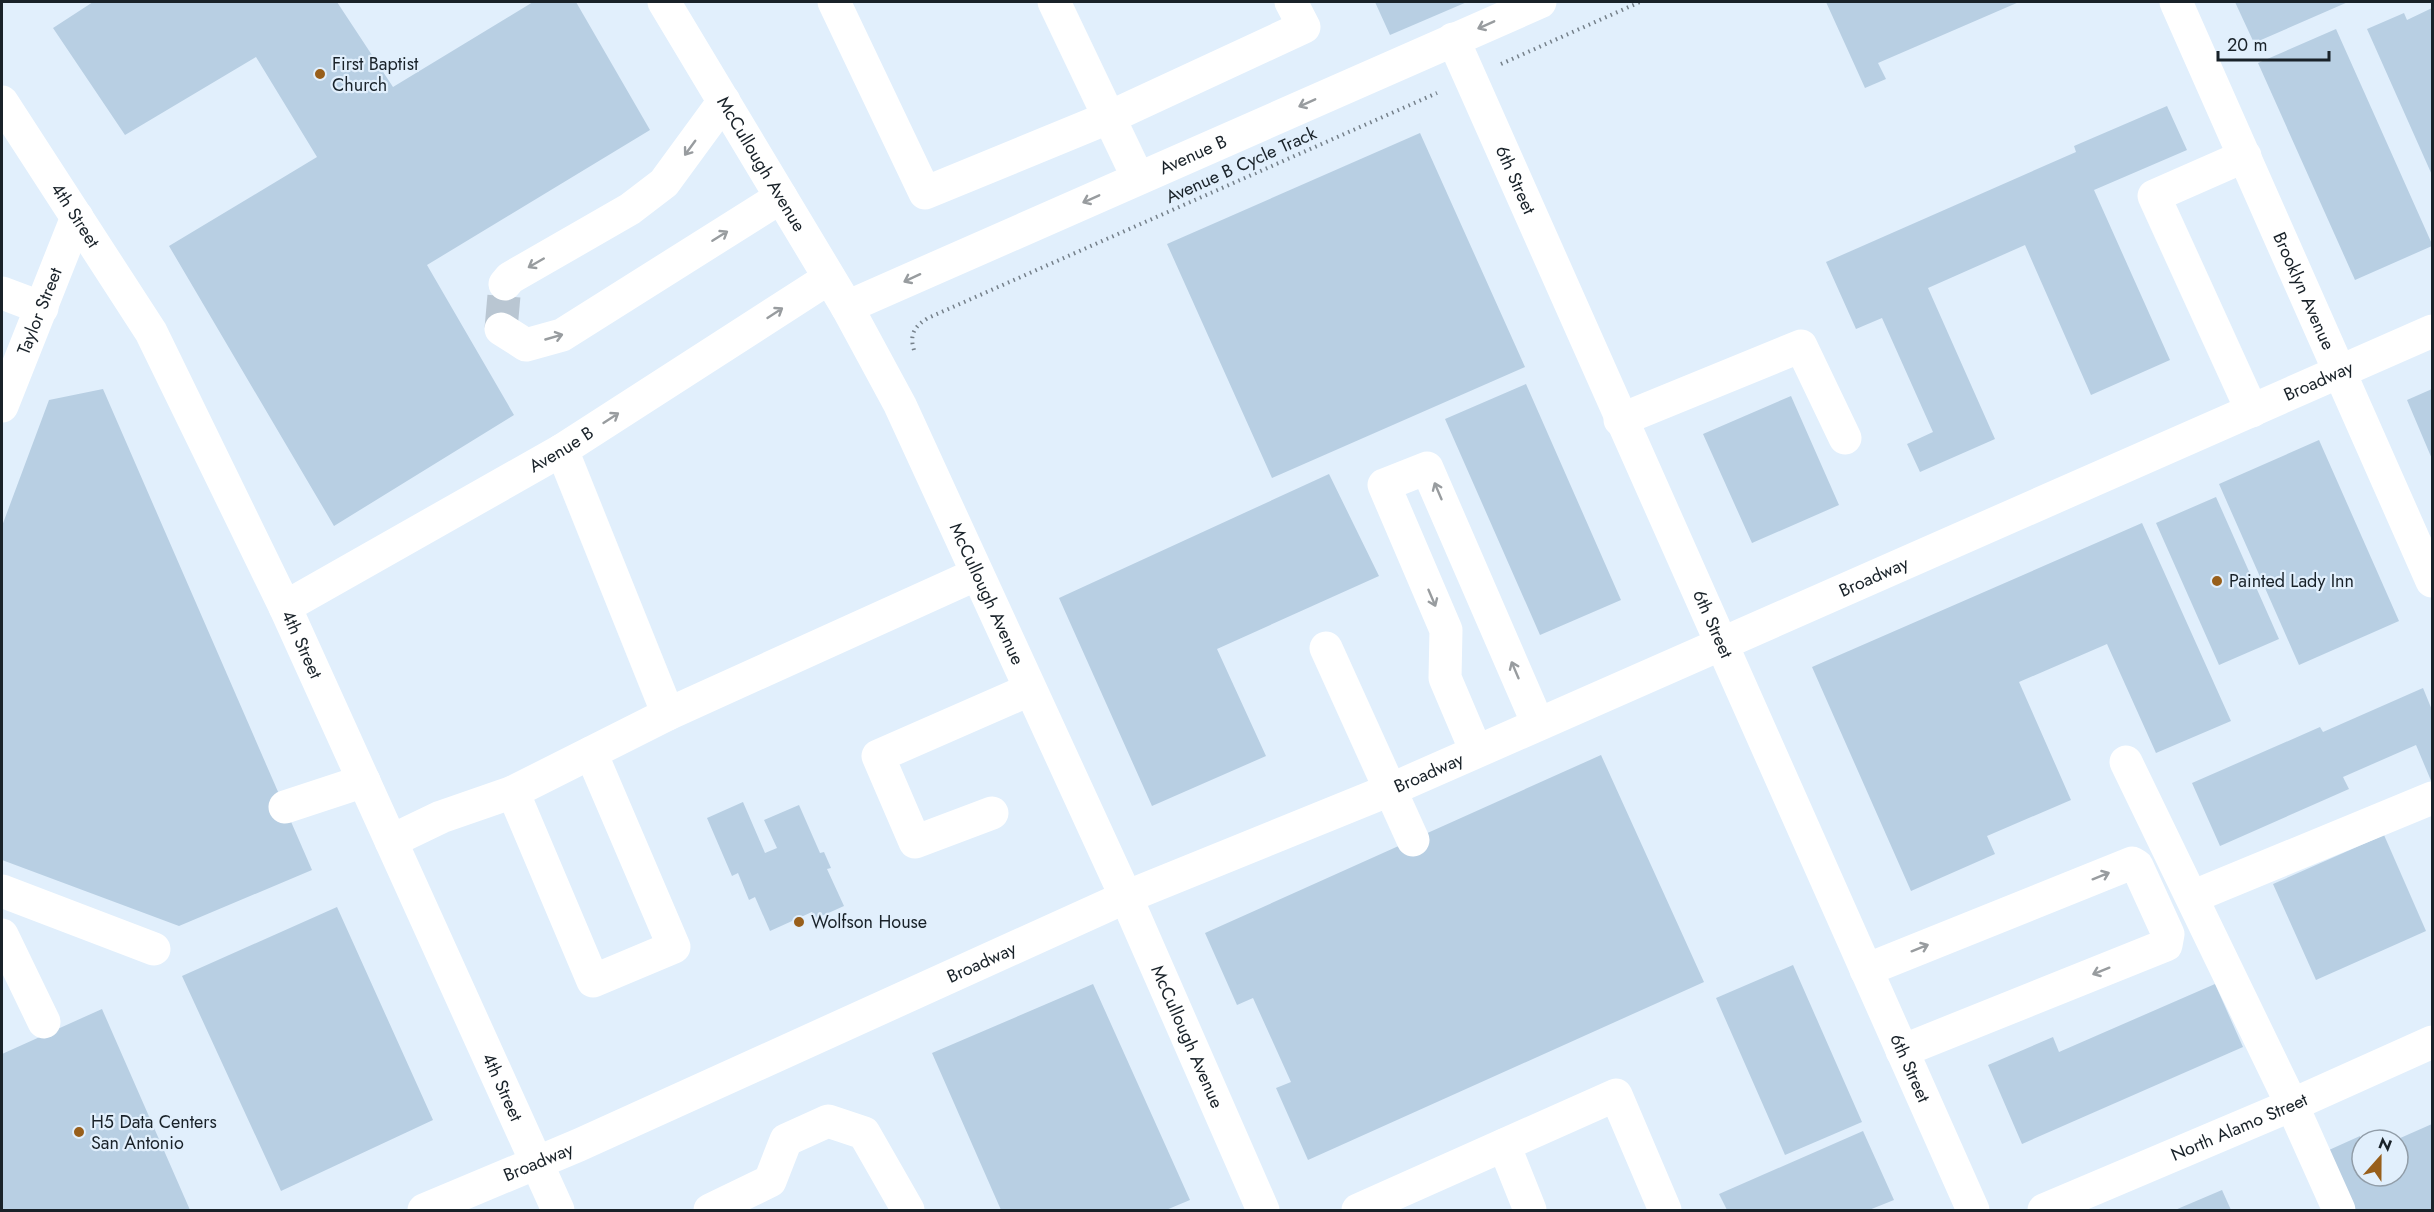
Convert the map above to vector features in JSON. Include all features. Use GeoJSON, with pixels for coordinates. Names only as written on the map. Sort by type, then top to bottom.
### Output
{"type":"FeatureCollection","features":[{"type":"Feature","properties":{"kind":"street","name":"McCullough Avenue"},"geometry":{"type":"LineString","coordinates":[[664,2],[847,307],[905,415],[1029,690],[1126,897],[1263,1210]]}},
{"type":"Feature","properties":{"kind":"street"},"geometry":{"type":"LineString","coordinates":[[834,2],[925,193],[1110,117],[1304,27],[1291,2]]}},
{"type":"Feature","properties":{"kind":"street"},"geometry":{"type":"LineString","coordinates":[[1054,2],[1138,178]]}},
{"type":"Feature","properties":{"kind":"street","name":"Avenue B"},"geometry":{"type":"LineString","coordinates":[[847,307],[1540,2]]}},
{"type":"Feature","properties":{"kind":"street","name":"Brooklyn Avenue"},"geometry":{"type":"LineString","coordinates":[[2176,2],[2433,581]]}},
{"type":"Feature","properties":{"kind":"street","name":"6th Street"},"geometry":{"type":"LineString","coordinates":[[1453,39],[1620,420],[1973,1210]]}},
{"type":"Feature","properties":{"kind":"street"},"geometry":{"type":"LineString","coordinates":[[505,284],[510,278],[630,209],[664,183],[724,101]]}},
{"type":"Feature","properties":{"kind":"street","name":"4th Street"},"geometry":{"type":"LineString","coordinates":[[2,102],[151,332],[285,607],[558,1210]]}},
{"type":"Feature","properties":{"kind":"street"},"geometry":{"type":"LineString","coordinates":[[2245,156],[2154,196],[2252,411]]}},
{"type":"Feature","properties":{"kind":"street"},"geometry":{"type":"LineString","coordinates":[[501,329],[526,345],[562,335],[781,197]]}},
{"type":"Feature","properties":{"kind":"street","name":"Taylor Street"},"geometry":{"type":"LineString","coordinates":[[2,406],[77,217]]}},
{"type":"Feature","properties":{"kind":"street","name":"Avenue B"},"geometry":{"type":"LineString","coordinates":[[285,607],[562,450],[829,278]]}},
{"type":"Feature","properties":{"kind":"street"},"geometry":{"type":"LineString","coordinates":[[2,292],[42,308]]}},
{"type":"Feature","properties":{"kind":"street","name":"Broadway"},"geometry":{"type":"LineString","coordinates":[[424,1210],[538,1164],[1126,897],[1392,789],[2433,331]]}},
{"type":"Feature","properties":{"kind":"street"},"geometry":{"type":"LineString","coordinates":[[1620,420],[1801,346],[1845,438]]}},
{"type":"Feature","properties":{"kind":"street"},"geometry":{"type":"LineString","coordinates":[[562,450],[668,714]]}},
{"type":"Feature","properties":{"kind":"street"},"geometry":{"type":"LineString","coordinates":[[1476,751],[1445,678],[1446,630],[1384,485],[1427,468],[1538,724]]}},
{"type":"Feature","properties":{"kind":"street"},"geometry":{"type":"LineString","coordinates":[[391,841],[441,817],[513,792],[668,714],[977,574]]}},
{"type":"Feature","properties":{"kind":"street"},"geometry":{"type":"LineString","coordinates":[[1326,648],[1392,789],[1413,840]]}},
{"type":"Feature","properties":{"kind":"street"},"geometry":{"type":"LineString","coordinates":[[992,813],[915,842],[878,756],[1029,690]]}},
{"type":"Feature","properties":{"kind":"street"},"geometry":{"type":"LineString","coordinates":[[513,792],[593,981],[674,947],[591,753]]}},
{"type":"Feature","properties":{"kind":"street"},"geometry":{"type":"LineString","coordinates":[[2126,762],[2292,1105],[2339,1210]]}},
{"type":"Feature","properties":{"kind":"street"},"geometry":{"type":"LineString","coordinates":[[285,807],[364,781]]}},
{"type":"Feature","properties":{"kind":"street"},"geometry":{"type":"LineString","coordinates":[[2192,897],[2433,798]]}},
{"type":"Feature","properties":{"kind":"street"},"geometry":{"type":"LineString","coordinates":[[1866,970],[2132,863],[2137,866],[2164,924],[2168,934],[2166,945],[1902,1051]]}},
{"type":"Feature","properties":{"kind":"street"},"geometry":{"type":"LineString","coordinates":[[2,891],[154,949]]}},
{"type":"Feature","properties":{"kind":"street"},"geometry":{"type":"LineString","coordinates":[[2,935],[44,1022]]}},
{"type":"Feature","properties":{"kind":"street","name":"North Alamo Street"},"geometry":{"type":"LineString","coordinates":[[2044,1210],[2292,1105],[2433,1042]]}},
{"type":"Feature","properties":{"kind":"street"},"geometry":{"type":"LineString","coordinates":[[1358,1210],[1616,1095],[1665,1210]]}},
{"type":"Feature","properties":{"kind":"street"},"geometry":{"type":"LineString","coordinates":[[710,1210],[770,1181],[786,1140],[828,1121],[864,1133],[908,1210]]}},
{"type":"Feature","properties":{"kind":"street"},"geometry":{"type":"LineString","coordinates":[[1504,1145],[1530,1210]]}},
{"type":"Feature","properties":{"kind":"path","name":"Avenue B Cycle Track"},"geometry":{"type":"LineString","coordinates":[[918,360],[911,341],[913,332],[928,318],[1640,2]]}},
{"type":"Feature","properties":{"kind":"building"},"geometry":{"type":"Polygon","coordinates":[[[93,2],[337,2],[393,87],[533,2],[576,2],[650,130],[427,265],[514,415],[334,526],[169,246],[317,157],[256,57],[125,135],[53,28],[93,2]]]}},
{"type":"Feature","properties":{"kind":"building"},"geometry":{"type":"Polygon","coordinates":[[[1375,2],[1467,2],[1390,35],[1375,2]]]}},
{"type":"Feature","properties":{"kind":"building"},"geometry":{"type":"Polygon","coordinates":[[[1826,2],[2019,2],[1878,63],[1886,79],[1865,88],[1826,2]]]}},
{"type":"Feature","properties":{"kind":"building"},"geometry":{"type":"Polygon","coordinates":[[[2235,2],[2348,2],[2254,43],[2235,2]]]}},
{"type":"Feature","properties":{"kind":"building"},"geometry":{"type":"Polygon","coordinates":[[[2432,8],[2432,175],[2367,29],[2404,13],[2407,20],[2432,8]]]}},
{"type":"Feature","properties":{"kind":"building"},"geometry":{"type":"Polygon","coordinates":[[[2336,29],[2432,244],[2432,246],[2355,280],[2258,63],[2336,29]]]}},
{"type":"Feature","properties":{"kind":"building"},"geometry":{"type":"Polygon","coordinates":[[[2167,106],[2187,150],[2094,190],[2170,360],[2091,395],[2025,245],[1928,288],[1995,439],[1920,472],[1907,444],[1933,432],[1882,318],[1856,329],[1826,262],[2076,152],[2074,146],[2167,106]]]}},
{"type":"Feature","properties":{"kind":"building"},"geometry":{"type":"Polygon","coordinates":[[[1420,133],[1525,367],[1272,478],[1167,244],[1420,133]]]}},
{"type":"Feature","properties":{"kind":"building"},"geometry":{"type":"Polygon","coordinates":[[[1526,384],[1621,600],[1540,635],[1445,419],[1526,384]]]}},
{"type":"Feature","properties":{"kind":"building"},"geometry":{"type":"Polygon","coordinates":[[[103,389],[312,870],[179,926],[2,860],[2,526],[49,400],[103,389]]]}},
{"type":"Feature","properties":{"kind":"building"},"geometry":{"type":"Polygon","coordinates":[[[2432,389],[2432,459],[2407,400],[2432,389]]]}},
{"type":"Feature","properties":{"kind":"building"},"geometry":{"type":"Polygon","coordinates":[[[1791,396],[1839,505],[1752,543],[1703,434],[1791,396]]]}},
{"type":"Feature","properties":{"kind":"building"},"geometry":{"type":"Polygon","coordinates":[[[2319,440],[2399,621],[2299,665],[2219,484],[2319,440]]]}},
{"type":"Feature","properties":{"kind":"building"},"geometry":{"type":"Polygon","coordinates":[[[1329,474],[1379,576],[1217,649],[1266,756],[1152,806],[1059,598],[1329,474]]]}},
{"type":"Feature","properties":{"kind":"building","name":"Painted Lady Inn"},"geometry":{"type":"Polygon","coordinates":[[[2216,497],[2279,639],[2219,665],[2156,523],[2216,497]]]}},
{"type":"Feature","properties":{"kind":"building"},"geometry":{"type":"Polygon","coordinates":[[[2142,523],[2231,721],[2156,753],[2107,644],[2019,682],[2071,800],[1987,836],[1995,854],[1911,891],[1812,667],[2142,523]]]}},
{"type":"Feature","properties":{"kind":"building"},"geometry":{"type":"Polygon","coordinates":[[[2423,688],[2432,710],[2432,783],[2416,745],[2343,777],[2349,789],[2220,846],[2192,783],[2320,727],[2323,732],[2423,688]]]}},
{"type":"Feature","properties":{"kind":"building"},"geometry":{"type":"Polygon","coordinates":[[[1601,755],[1704,982],[1308,1160],[1276,1088],[1291,1082],[1253,998],[1237,1005],[1205,933],[1601,755]]]}},
{"type":"Feature","properties":{"kind":"building"},"geometry":{"type":"Polygon","coordinates":[[[743,802],[765,853],[777,848],[764,820],[799,805],[820,853],[824,852],[831,868],[827,869],[844,906],[815,919],[812,912],[770,931],[755,897],[749,900],[738,873],[732,876],[707,818],[743,802]]]}},
{"type":"Feature","properties":{"kind":"building"},"geometry":{"type":"Polygon","coordinates":[[[2384,835],[2426,931],[2316,980],[2273,884],[2384,835]]]}},
{"type":"Feature","properties":{"kind":"building"},"geometry":{"type":"Polygon","coordinates":[[[337,907],[433,1120],[281,1191],[182,976],[337,907]]]}},
{"type":"Feature","properties":{"kind":"building"},"geometry":{"type":"Polygon","coordinates":[[[1793,965],[1862,1122],[1785,1155],[1716,998],[1793,965]]]}},
{"type":"Feature","properties":{"kind":"building"},"geometry":{"type":"Polygon","coordinates":[[[1093,984],[1190,1200],[1166,1210],[1001,1210],[932,1053],[1093,984]]]}},
{"type":"Feature","properties":{"kind":"building"},"geometry":{"type":"Polygon","coordinates":[[[2215,984],[2243,1047],[2022,1144],[1988,1065],[2053,1037],[2059,1052],[2215,984]]]}},
{"type":"Feature","properties":{"kind":"building","name":"H5 Data Centers San Antonio"},"geometry":{"type":"Polygon","coordinates":[[[102,1009],[190,1210],[2,1210],[2,1054],[102,1009]]]}},
{"type":"Feature","properties":{"kind":"building"},"geometry":{"type":"Polygon","coordinates":[[[2432,1124],[2432,1210],[2355,1210],[2329,1150],[2350,1141],[2350,1188],[2410,1188],[2410,1134],[2432,1124]]]}},
{"type":"Feature","properties":{"kind":"building"},"geometry":{"type":"Polygon","coordinates":[[[1863,1131],[1894,1200],[1869,1210],[1727,1210],[1719,1194],[1863,1131]]]}},
{"type":"Feature","properties":{"kind":"building"},"geometry":{"type":"Polygon","coordinates":[[[2222,1190],[2231,1210],[2175,1210],[2222,1190]]]}},
{"type":"Feature","properties":{"kind":"tunnel"},"geometry":{"type":"LineString","coordinates":[[501,329],[505,284]]}},
{"type":"Feature","properties":{"kind":"place","name":"First Baptist Church"},"geometry":{"type":"Point","coordinates":[320,74]}},
{"type":"Feature","properties":{"kind":"place","name":"Painted Lady Inn"},"geometry":{"type":"Point","coordinates":[2217,581]}},
{"type":"Feature","properties":{"kind":"place","name":"Wolfson House"},"geometry":{"type":"Point","coordinates":[799,922]}},
{"type":"Feature","properties":{"kind":"place","name":"H5 Data Centers San Antonio"},"geometry":{"type":"Point","coordinates":[79,1132]}}]}
